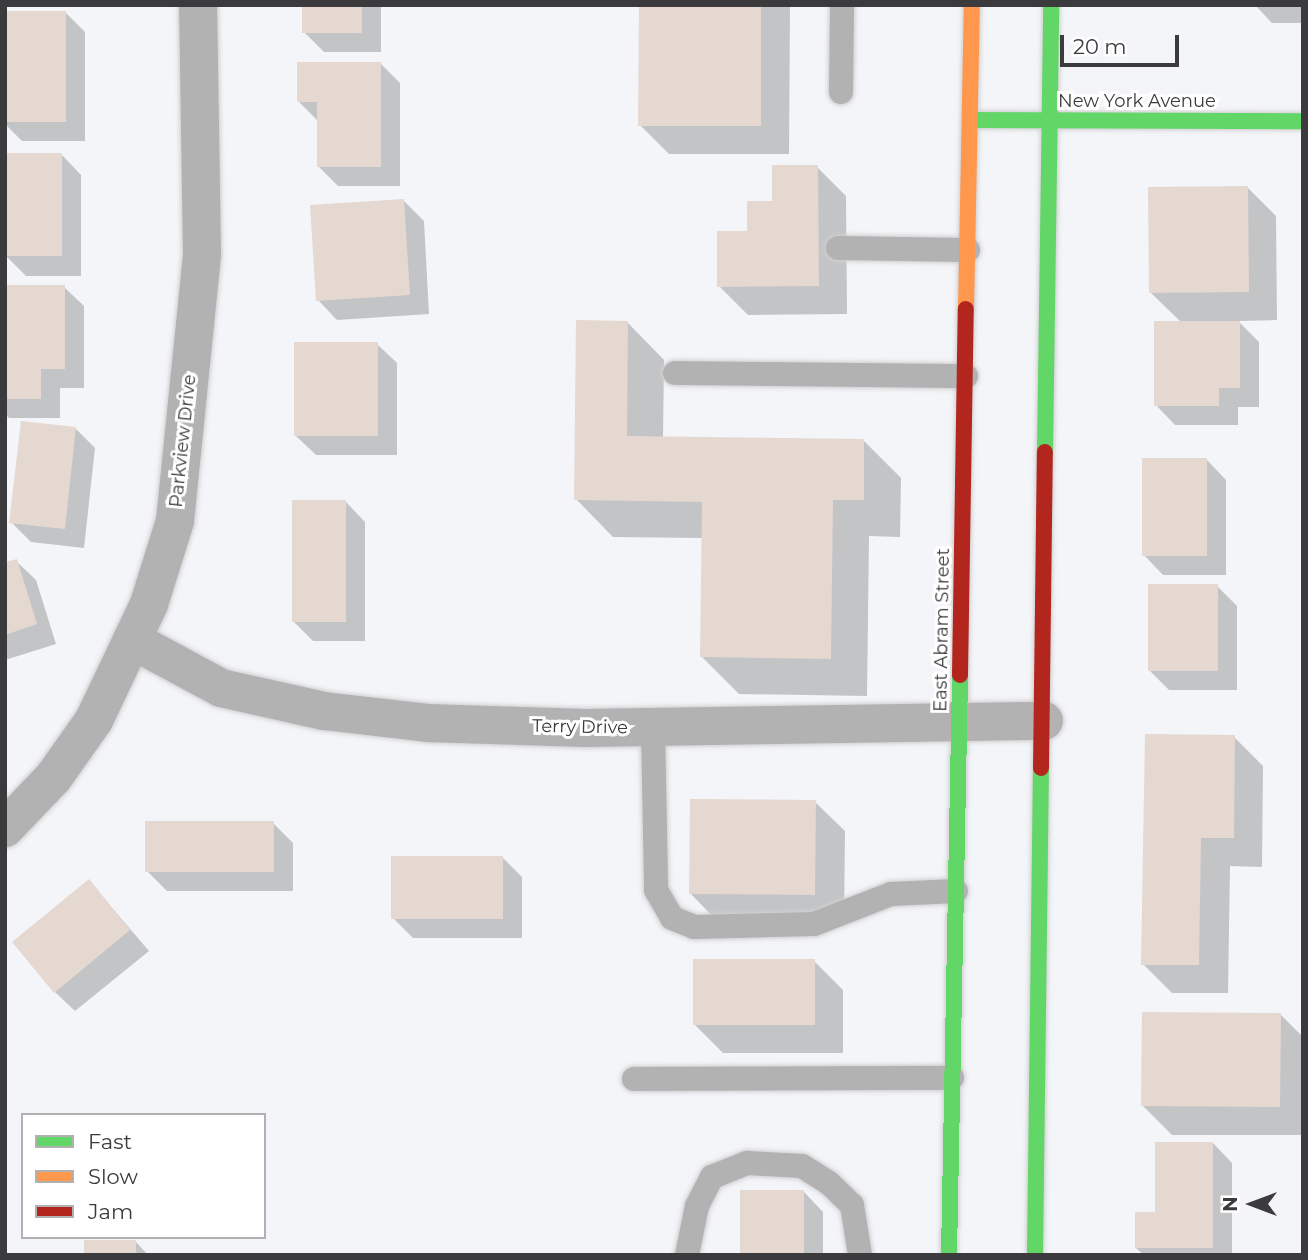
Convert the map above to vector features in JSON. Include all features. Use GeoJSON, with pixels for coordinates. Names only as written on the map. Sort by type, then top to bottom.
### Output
{"type":"FeatureCollection","features":[{"type":"Feature","properties":{"kind":"main road","name":"East Abram Street"},"geometry":{"type":"LineString","coordinates":[[949,1255],[972,5]]}},
{"type":"Feature","properties":{"kind":"main road"},"geometry":{"type":"LineString","coordinates":[[1035,1255],[1044,721],[1051,5]]}},
{"type":"Feature","properties":{"kind":"main road","name":"New York Avenue"},"geometry":{"type":"LineString","coordinates":[[971,120],[1303,121]]}},
{"type":"Feature","properties":{"kind":"street","name":"Parkview Drive"},"geometry":{"type":"LineString","coordinates":[[5,828],[53,778],[94,720],[149,604],[175,521],[202,254],[198,5]]}},
{"type":"Feature","properties":{"kind":"street","name":"Terry Drive"},"geometry":{"type":"LineString","coordinates":[[132,639],[222,688],[324,711],[427,723],[653,727],[1044,721]]}},
{"type":"Feature","properties":{"kind":"lane"},"geometry":{"type":"LineString","coordinates":[[841,92],[842,5]]}},
{"type":"Feature","properties":{"kind":"lane"},"geometry":{"type":"LineString","coordinates":[[838,248],[968,250]]}},
{"type":"Feature","properties":{"kind":"lane"},"geometry":{"type":"LineString","coordinates":[[675,373],[966,376]]}},
{"type":"Feature","properties":{"kind":"lane"},"geometry":{"type":"LineString","coordinates":[[653,727],[656,890],[672,918],[694,927],[814,924],[891,894],[956,891]]}},
{"type":"Feature","properties":{"kind":"lane"},"geometry":{"type":"LineString","coordinates":[[634,1079],[952,1078]]}},
{"type":"Feature","properties":{"kind":"lane"},"geometry":{"type":"LineString","coordinates":[[687,1255],[696,1206],[712,1177],[747,1163],[802,1166],[829,1183],[852,1205],[860,1255]]}},
{"type":"Feature","properties":{"kind":"building"},"geometry":{"type":"Polygon","coordinates":[[[302,5],[362,5],[362,33],[302,33],[302,5]]]}},
{"type":"Feature","properties":{"kind":"building"},"geometry":{"type":"Polygon","coordinates":[[[639,5],[761,5],[761,126],[638,126],[639,5]]]}},
{"type":"Feature","properties":{"kind":"building"},"geometry":{"type":"Polygon","coordinates":[[[5,11],[66,11],[66,122],[5,122],[5,11]]]}},
{"type":"Feature","properties":{"kind":"building"},"geometry":{"type":"Polygon","coordinates":[[[297,62],[381,62],[381,167],[317,167],[317,102],[297,102],[297,62]]]}},
{"type":"Feature","properties":{"kind":"building"},"geometry":{"type":"Polygon","coordinates":[[[5,153],[62,153],[62,256],[5,256],[5,153]]]}},
{"type":"Feature","properties":{"kind":"building"},"geometry":{"type":"Polygon","coordinates":[[[772,165],[818,165],[819,286],[717,287],[717,231],[747,231],[747,201],[772,201],[772,165]]]}},
{"type":"Feature","properties":{"kind":"building"},"geometry":{"type":"Polygon","coordinates":[[[1248,186],[1249,292],[1149,293],[1148,187],[1248,186]]]}},
{"type":"Feature","properties":{"kind":"building"},"geometry":{"type":"Polygon","coordinates":[[[404,199],[410,295],[316,301],[310,205],[404,199]]]}},
{"type":"Feature","properties":{"kind":"building"},"geometry":{"type":"Polygon","coordinates":[[[7,285],[65,285],[65,369],[41,369],[41,399],[5,399],[7,285]]]}},
{"type":"Feature","properties":{"kind":"building"},"geometry":{"type":"Polygon","coordinates":[[[576,320],[628,321],[627,436],[864,439],[864,500],[833,500],[831,659],[700,657],[702,502],[574,500],[576,320]]]}},
{"type":"Feature","properties":{"kind":"building"},"geometry":{"type":"Polygon","coordinates":[[[1154,321],[1240,321],[1240,388],[1219,388],[1219,406],[1154,406],[1154,321]]]}},
{"type":"Feature","properties":{"kind":"building"},"geometry":{"type":"Polygon","coordinates":[[[294,342],[378,342],[378,436],[294,436],[294,342]]]}},
{"type":"Feature","properties":{"kind":"building"},"geometry":{"type":"Polygon","coordinates":[[[21,421],[76,427],[65,529],[9,523],[21,421]]]}},
{"type":"Feature","properties":{"kind":"building"},"geometry":{"type":"Polygon","coordinates":[[[1142,458],[1207,458],[1207,556],[1142,556],[1142,458]]]}},
{"type":"Feature","properties":{"kind":"building"},"geometry":{"type":"Polygon","coordinates":[[[292,500],[346,500],[346,622],[292,622],[292,500]]]}},
{"type":"Feature","properties":{"kind":"building"},"geometry":{"type":"Polygon","coordinates":[[[17,559],[37,624],[5,635],[5,562],[17,559]]]}},
{"type":"Feature","properties":{"kind":"building"},"geometry":{"type":"Polygon","coordinates":[[[1148,584],[1218,584],[1218,671],[1148,671],[1148,584]]]}},
{"type":"Feature","properties":{"kind":"building"},"geometry":{"type":"Polygon","coordinates":[[[1145,734],[1235,735],[1234,838],[1201,838],[1199,965],[1141,965],[1145,734]]]}},
{"type":"Feature","properties":{"kind":"building"},"geometry":{"type":"Polygon","coordinates":[[[690,799],[816,800],[815,895],[689,894],[690,799]]]}},
{"type":"Feature","properties":{"kind":"building"},"geometry":{"type":"Polygon","coordinates":[[[145,821],[274,821],[274,872],[145,872],[145,821]]]}},
{"type":"Feature","properties":{"kind":"building"},"geometry":{"type":"Polygon","coordinates":[[[391,856],[503,856],[503,919],[391,919],[391,856]]]}},
{"type":"Feature","properties":{"kind":"building"},"geometry":{"type":"Polygon","coordinates":[[[89,879],[130,930],[54,993],[12,942],[89,879]]]}},
{"type":"Feature","properties":{"kind":"building"},"geometry":{"type":"Polygon","coordinates":[[[693,959],[815,959],[815,1025],[693,1025],[693,959]]]}},
{"type":"Feature","properties":{"kind":"building"},"geometry":{"type":"Polygon","coordinates":[[[1142,1012],[1281,1013],[1280,1107],[1141,1106],[1142,1012]]]}},
{"type":"Feature","properties":{"kind":"building"},"geometry":{"type":"Polygon","coordinates":[[[1155,1142],[1213,1142],[1213,1248],[1135,1248],[1135,1212],[1155,1212],[1155,1142]]]}},
{"type":"Feature","properties":{"kind":"building"},"geometry":{"type":"Polygon","coordinates":[[[740,1190],[804,1190],[804,1255],[740,1255],[740,1190]]]}},
{"type":"Feature","properties":{"kind":"building"},"geometry":{"type":"Polygon","coordinates":[[[84,1240],[136,1240],[136,1255],[84,1255],[84,1240]]]}},
{"type":"Feature","properties":{"kind":"traffic: fast"},"geometry":{"type":"LineString","coordinates":[[1045,452],[1051,5]]}},
{"type":"Feature","properties":{"kind":"traffic: fast"},"geometry":{"type":"LineString","coordinates":[[971,120],[1303,121]]}},
{"type":"Feature","properties":{"kind":"traffic: fast"},"geometry":{"type":"LineString","coordinates":[[949,1255],[960,675]]}},
{"type":"Feature","properties":{"kind":"traffic: fast"},"geometry":{"type":"LineString","coordinates":[[1035,1255],[1041,768]]}},
{"type":"Feature","properties":{"kind":"traffic: slow"},"geometry":{"type":"LineString","coordinates":[[966,309],[972,5]]}},
{"type":"Feature","properties":{"kind":"traffic: jam"},"geometry":{"type":"LineString","coordinates":[[960,675],[966,309]]}},
{"type":"Feature","properties":{"kind":"traffic: jam"},"geometry":{"type":"LineString","coordinates":[[1041,768],[1045,452]]}}]}
